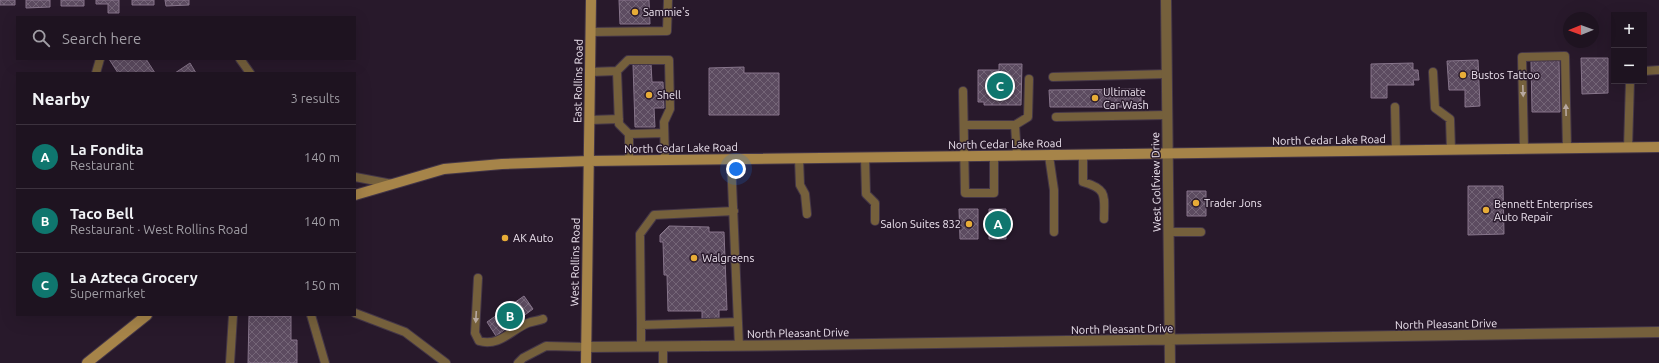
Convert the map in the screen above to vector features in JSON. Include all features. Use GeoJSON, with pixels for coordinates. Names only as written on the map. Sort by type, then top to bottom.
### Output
{"type":"FeatureCollection","features":[{"type":"Feature","properties":{"kind":"main road","name":"East Rollins Road"},"geometry":{"type":"LineString","coordinates":[[589,161],[590,0]]}},
{"type":"Feature","properties":{"kind":"main road","name":"North Cedar Lake Road"},"geometry":{"type":"LineString","coordinates":[[356,195],[444,169],[502,164],[589,161],[1659,147]]}},
{"type":"Feature","properties":{"kind":"main road","name":"West Rollins Road"},"geometry":{"type":"LineString","coordinates":[[586,363],[589,161]]}},
{"type":"Feature","properties":{"kind":"main road"},"geometry":{"type":"LineString","coordinates":[[86,363],[145,316]]}},
{"type":"Feature","properties":{"kind":"street","name":"West Golfview Drive"},"geometry":{"type":"LineString","coordinates":[[1166,0],[1170,363]]}},
{"type":"Feature","properties":{"kind":"street","name":"North Pleasant Drive"},"geometry":{"type":"LineString","coordinates":[[586,347],[1659,332]]}},
{"type":"Feature","properties":{"kind":"lane"},"geometry":{"type":"LineString","coordinates":[[590,32],[667,31],[668,0]]}},
{"type":"Feature","properties":{"kind":"lane"},"geometry":{"type":"LineString","coordinates":[[1524,149],[1522,57],[1565,56],[1567,149]]}},
{"type":"Feature","properties":{"kind":"lane"},"geometry":{"type":"LineString","coordinates":[[96,72],[100,60]]}},
{"type":"Feature","properties":{"kind":"lane"},"geometry":{"type":"LineString","coordinates":[[241,60],[249,72]]}},
{"type":"Feature","properties":{"kind":"lane"},"geometry":{"type":"LineString","coordinates":[[590,72],[617,71],[628,60],[669,60],[670,109],[664,122],[665,161]]}},
{"type":"Feature","properties":{"kind":"lane"},"geometry":{"type":"LineString","coordinates":[[1647,71],[1659,70]]}},
{"type":"Feature","properties":{"kind":"lane"},"geometry":{"type":"LineString","coordinates":[[617,71],[619,124],[629,134],[629,161]]}},
{"type":"Feature","properties":{"kind":"lane"},"geometry":{"type":"LineString","coordinates":[[1433,72],[1435,108],[1450,119],[1451,150]]}},
{"type":"Feature","properties":{"kind":"lane"},"geometry":{"type":"LineString","coordinates":[[1053,77],[1167,74]]}},
{"type":"Feature","properties":{"kind":"lane"},"geometry":{"type":"LineString","coordinates":[[964,125],[1015,125],[1028,117],[1029,79]]}},
{"type":"Feature","properties":{"kind":"lane"},"geometry":{"type":"LineString","coordinates":[[1628,148],[1630,84]]}},
{"type":"Feature","properties":{"kind":"lane"},"geometry":{"type":"LineString","coordinates":[[963,91],[965,193],[994,193],[994,156]]}},
{"type":"Feature","properties":{"kind":"lane"},"geometry":{"type":"LineString","coordinates":[[1396,107],[1396,151]]}},
{"type":"Feature","properties":{"kind":"lane"},"geometry":{"type":"LineString","coordinates":[[1056,117],[1167,115]]}},
{"type":"Feature","properties":{"kind":"lane"},"geometry":{"type":"LineString","coordinates":[[590,120],[619,119]]}},
{"type":"Feature","properties":{"kind":"lane"},"geometry":{"type":"LineString","coordinates":[[1015,125],[1016,156]]}},
{"type":"Feature","properties":{"kind":"lane"},"geometry":{"type":"LineString","coordinates":[[629,134],[664,133]]}},
{"type":"Feature","properties":{"kind":"lane"},"geometry":{"type":"LineString","coordinates":[[1082,155],[1083,182],[1096,186],[1104,195],[1104,219]]}},
{"type":"Feature","properties":{"kind":"lane"},"geometry":{"type":"LineString","coordinates":[[1049,156],[1054,190],[1054,232]]}},
{"type":"Feature","properties":{"kind":"lane"},"geometry":{"type":"LineString","coordinates":[[866,158],[866,194],[875,203],[875,221]]}},
{"type":"Feature","properties":{"kind":"lane"},"geometry":{"type":"LineString","coordinates":[[799,159],[800,185],[805,194],[807,214]]}},
{"type":"Feature","properties":{"kind":"lane"},"geometry":{"type":"LineString","coordinates":[[731,160],[739,346]]}},
{"type":"Feature","properties":{"kind":"lane"},"geometry":{"type":"LineString","coordinates":[[356,177],[393,184]]}},
{"type":"Feature","properties":{"kind":"lane"},"geometry":{"type":"LineString","coordinates":[[641,346],[640,234],[654,215],[734,212]]}},
{"type":"Feature","properties":{"kind":"lane"},"geometry":{"type":"LineString","coordinates":[[1168,232],[1201,232]]}},
{"type":"Feature","properties":{"kind":"lane"},"geometry":{"type":"LineString","coordinates":[[478,278],[475,333],[479,341],[486,343],[494,342],[507,336],[527,323],[543,319]]}},
{"type":"Feature","properties":{"kind":"lane"},"geometry":{"type":"LineString","coordinates":[[356,312],[405,332],[446,363]]}},
{"type":"Feature","properties":{"kind":"lane"},"geometry":{"type":"LineString","coordinates":[[230,363],[233,316]]}},
{"type":"Feature","properties":{"kind":"lane"},"geometry":{"type":"LineString","coordinates":[[311,316],[325,363]]}},
{"type":"Feature","properties":{"kind":"lane"},"geometry":{"type":"LineString","coordinates":[[641,325],[738,322]]}},
{"type":"Feature","properties":{"kind":"lane"},"geometry":{"type":"LineString","coordinates":[[518,363],[523,358],[546,346],[586,347]]}},
{"type":"Feature","properties":{"kind":"lane"},"geometry":{"type":"LineString","coordinates":[[663,346],[663,363]]}},
{"type":"Feature","properties":{"kind":"building"},"geometry":{"type":"Polygon","coordinates":[[[0,0],[15,0],[15,5],[0,5],[0,0]]]}},
{"type":"Feature","properties":{"kind":"building"},"geometry":{"type":"Polygon","coordinates":[[[26,0],[50,0],[50,7],[26,8],[26,0]]]}},
{"type":"Feature","properties":{"kind":"building"},"geometry":{"type":"Polygon","coordinates":[[[61,0],[84,0],[84,6],[61,6],[61,0]]]}},
{"type":"Feature","properties":{"kind":"building"},"geometry":{"type":"Polygon","coordinates":[[[96,0],[119,0],[119,13],[108,13],[108,4],[96,4],[96,0]]]}},
{"type":"Feature","properties":{"kind":"building"},"geometry":{"type":"Polygon","coordinates":[[[132,0],[154,0],[154,5],[132,5],[132,0]]]}},
{"type":"Feature","properties":{"kind":"building"},"geometry":{"type":"Polygon","coordinates":[[[165,0],[189,0],[189,5],[166,6],[165,0]]]}},
{"type":"Feature","properties":{"kind":"building","name":"Sammie's"},"geometry":{"type":"Polygon","coordinates":[[[619,0],[649,0],[650,24],[620,24],[619,0]]]}},
{"type":"Feature","properties":{"kind":"building"},"geometry":{"type":"Polygon","coordinates":[[[1581,58],[1608,58],[1608,93],[1582,94],[1581,58]]]}},
{"type":"Feature","properties":{"kind":"building"},"geometry":{"type":"Polygon","coordinates":[[[110,60],[147,60],[154,72],[117,72],[110,60]]]}},
{"type":"Feature","properties":{"kind":"building","name":"Bustos Tattoo"},"geometry":{"type":"Polygon","coordinates":[[[1478,60],[1480,106],[1465,107],[1465,90],[1449,90],[1447,61],[1478,60]]]}},
{"type":"Feature","properties":{"kind":"building"},"geometry":{"type":"Polygon","coordinates":[[[1559,60],[1560,112],[1532,112],[1531,61],[1559,60]]]}},
{"type":"Feature","properties":{"kind":"building"},"geometry":{"type":"Polygon","coordinates":[[[190,63],[195,72],[176,72],[190,63]]]}},
{"type":"Feature","properties":{"kind":"building"},"geometry":{"type":"Polygon","coordinates":[[[1413,63],[1413,70],[1418,70],[1419,80],[1413,80],[1414,85],[1387,85],[1387,98],[1371,98],[1371,64],[1413,63]]]}},
{"type":"Feature","properties":{"kind":"building","name":"Shell"},"geometry":{"type":"Polygon","coordinates":[[[633,64],[651,64],[652,82],[663,82],[664,108],[654,108],[655,127],[635,127],[633,64]]]}},
{"type":"Feature","properties":{"kind":"building"},"geometry":{"type":"Polygon","coordinates":[[[999,64],[1022,64],[1021,105],[984,105],[984,102],[978,102],[978,70],[999,70],[999,64]]]}},
{"type":"Feature","properties":{"kind":"building"},"geometry":{"type":"Polygon","coordinates":[[[744,67],[744,73],[779,73],[779,115],[709,115],[709,68],[744,67]]]}},
{"type":"Feature","properties":{"kind":"building","name":"Ultimate Car Wash"},"geometry":{"type":"Polygon","coordinates":[[[1141,89],[1141,107],[1050,107],[1049,90],[1141,89]]]}},
{"type":"Feature","properties":{"kind":"building","name":"Bennett Enterprises Auto Repair"},"geometry":{"type":"Polygon","coordinates":[[[1468,186],[1503,186],[1504,234],[1468,235],[1468,186]]]}},
{"type":"Feature","properties":{"kind":"building","name":"Trader Jons"},"geometry":{"type":"Polygon","coordinates":[[[1187,191],[1206,191],[1206,216],[1187,216],[1187,191]]]}},
{"type":"Feature","properties":{"kind":"building","name":"Salon Suites 832"},"geometry":{"type":"Polygon","coordinates":[[[959,209],[978,209],[978,239],[960,239],[959,209]]]}},
{"type":"Feature","properties":{"kind":"building"},"geometry":{"type":"Polygon","coordinates":[[[989,209],[1006,209],[1006,239],[989,239],[989,209]]]}},
{"type":"Feature","properties":{"kind":"building","name":"Walgreens"},"geometry":{"type":"Polygon","coordinates":[[[669,226],[709,227],[709,232],[724,232],[727,310],[719,310],[719,321],[702,321],[702,311],[668,311],[667,275],[664,275],[663,242],[660,242],[660,235],[669,226]]]}},
{"type":"Feature","properties":{"kind":"building"},"geometry":{"type":"Polygon","coordinates":[[[524,296],[533,309],[496,336],[487,322],[524,296]]]}},
{"type":"Feature","properties":{"kind":"building"},"geometry":{"type":"Polygon","coordinates":[[[249,316],[291,316],[291,340],[297,340],[297,363],[248,363],[249,316]]]}},
{"type":"Feature","properties":{"kind":"place","name":"Sammie's"},"geometry":{"type":"Point","coordinates":[635,12]}},
{"type":"Feature","properties":{"kind":"place","name":"Bustos Tattoo"},"geometry":{"type":"Point","coordinates":[1463,75]}},
{"type":"Feature","properties":{"kind":"place","name":"La Azteca Grocery"},"geometry":{"type":"Point","coordinates":[1000,86]}},
{"type":"Feature","properties":{"kind":"place","name":"Shell"},"geometry":{"type":"Point","coordinates":[649,95]}},
{"type":"Feature","properties":{"kind":"place","name":"Ultimate Car Wash"},"geometry":{"type":"Point","coordinates":[1095,98]}},
{"type":"Feature","properties":{"kind":"place","name":"Trader Jons"},"geometry":{"type":"Point","coordinates":[1196,203]}},
{"type":"Feature","properties":{"kind":"place","name":"Bennett Enterprises Auto Repair"},"geometry":{"type":"Point","coordinates":[1486,210]}},
{"type":"Feature","properties":{"kind":"place","name":"Salon Suites 832"},"geometry":{"type":"Point","coordinates":[969,224]}},
{"type":"Feature","properties":{"kind":"place","name":"La Fondita"},"geometry":{"type":"Point","coordinates":[998,224]}},
{"type":"Feature","properties":{"kind":"place","name":"AK Auto"},"geometry":{"type":"Point","coordinates":[505,238]}},
{"type":"Feature","properties":{"kind":"place","name":"Walgreens"},"geometry":{"type":"Point","coordinates":[694,258]}},
{"type":"Feature","properties":{"kind":"place","name":"Taco Bell"},"geometry":{"type":"Point","coordinates":[510,316]}}]}
